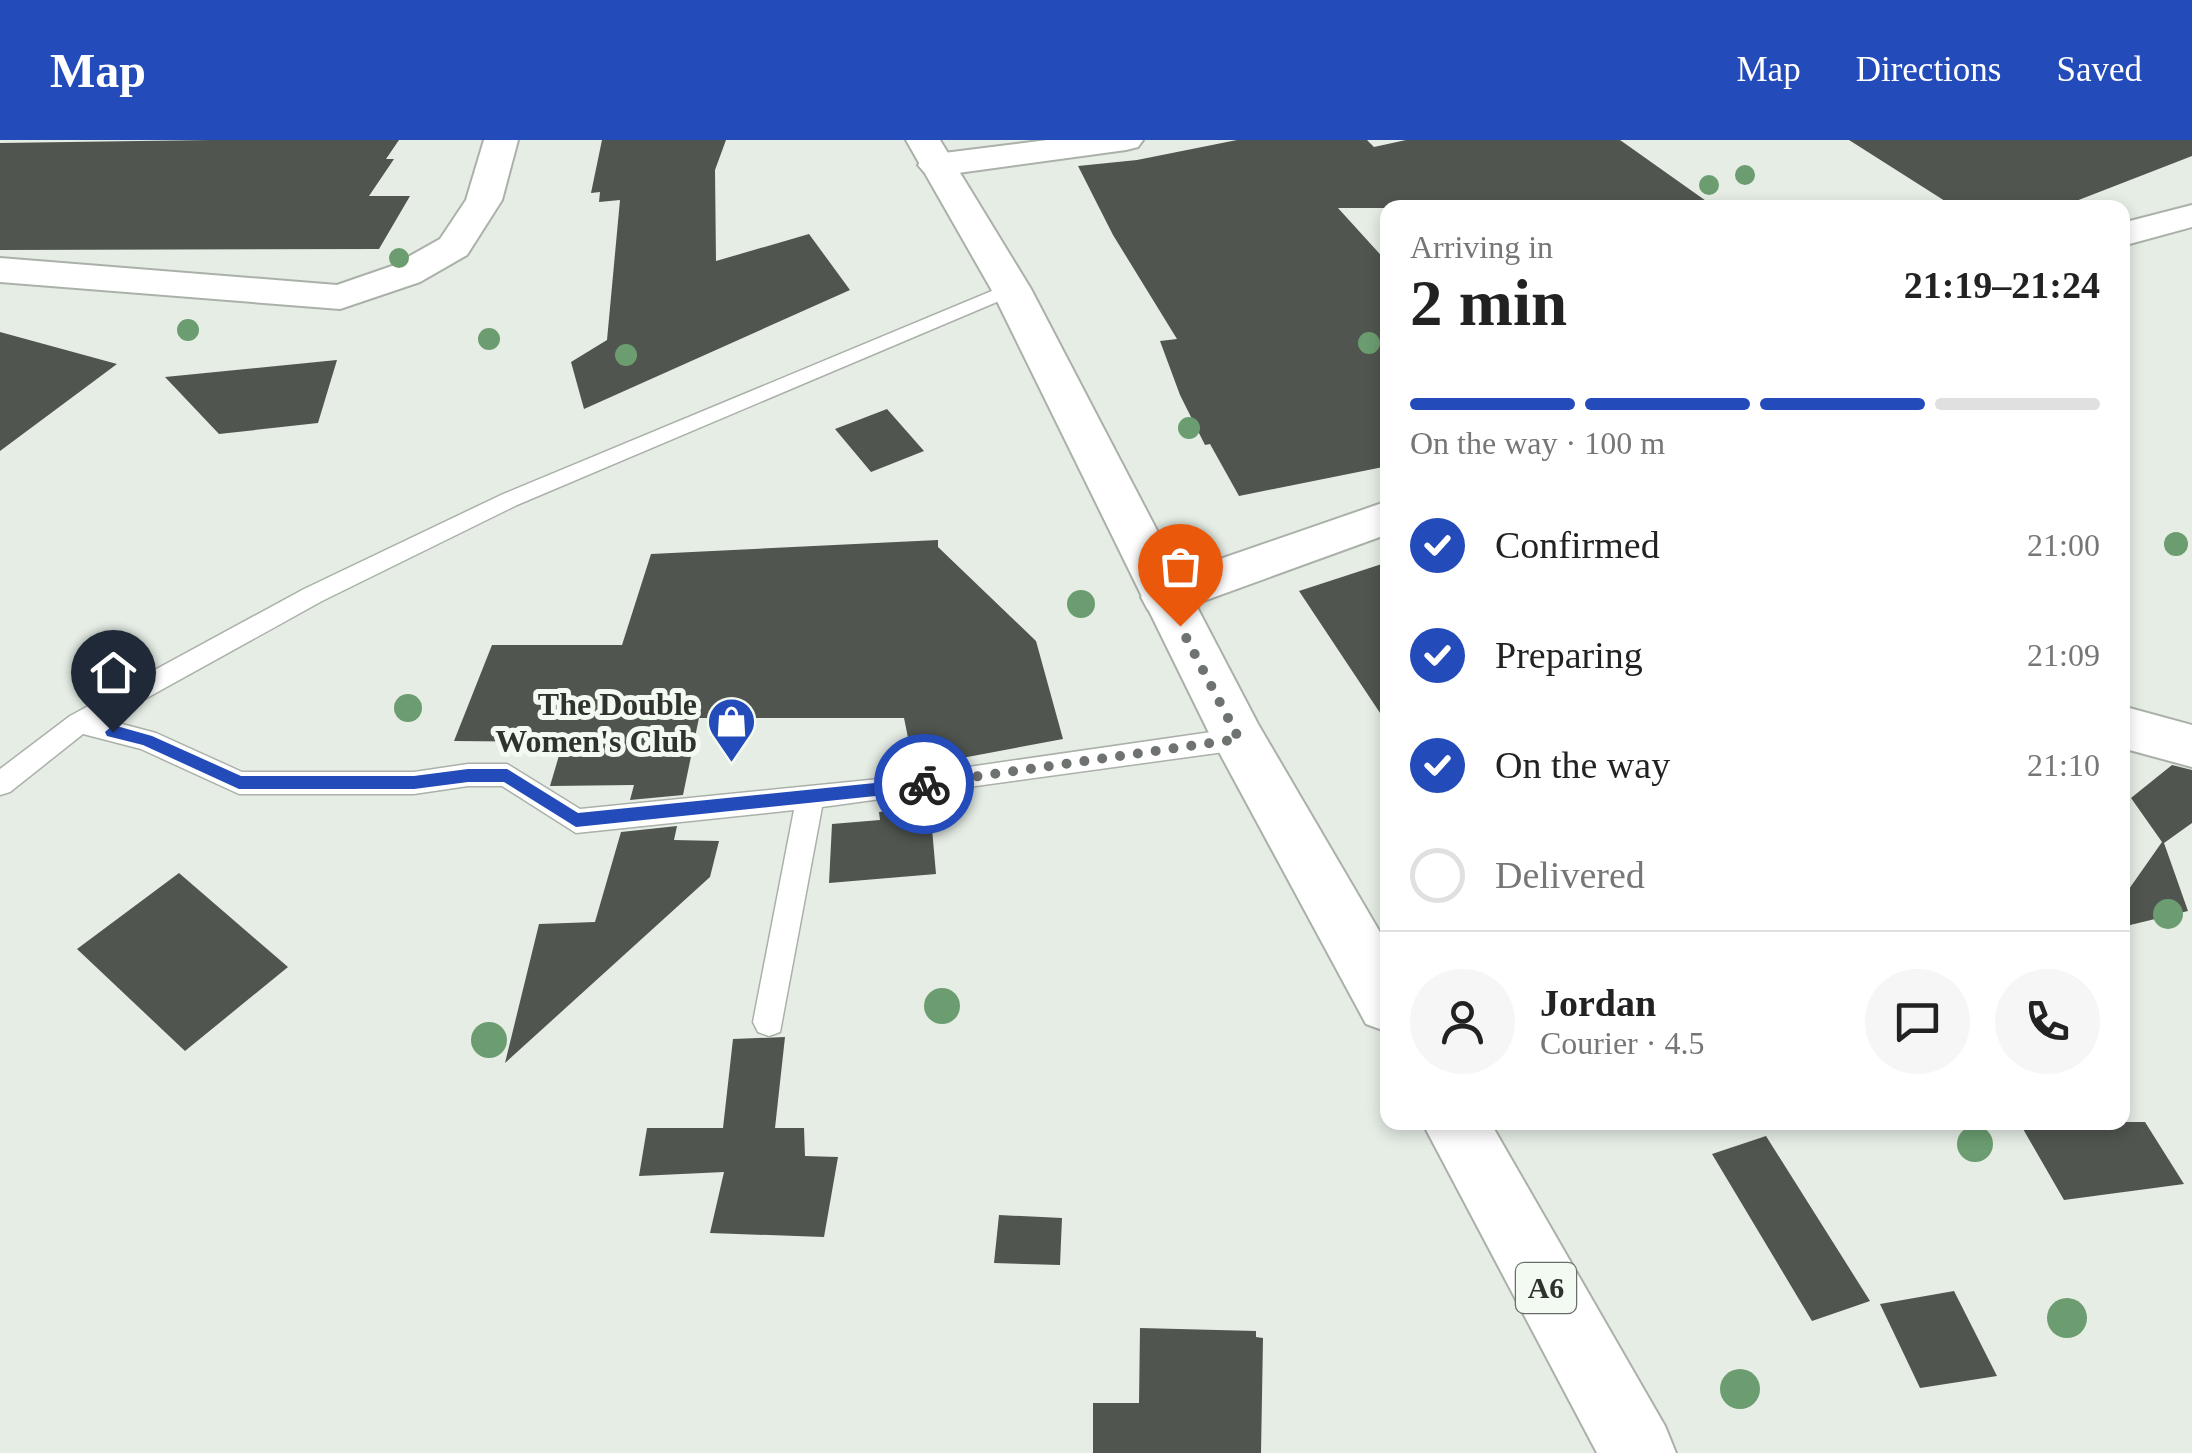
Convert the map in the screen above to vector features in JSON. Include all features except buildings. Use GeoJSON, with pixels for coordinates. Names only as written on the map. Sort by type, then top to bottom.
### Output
{"type":"FeatureCollection","features":[{"type":"Feature","properties":{"kind":"street"},"geometry":{"type":"LineString","coordinates":[[0,270],[340,297],[406,274],[454,247],[484,200],[501,140]]}},
{"type":"Feature","properties":{"kind":"street"},"geometry":{"type":"LineString","coordinates":[[1126,140],[930,153],[1011,289],[1239,739],[1380,990]]}},
{"type":"Feature","properties":{"kind":"street"},"geometry":{"type":"LineString","coordinates":[[2130,233],[2192,216]]}},
{"type":"Feature","properties":{"kind":"street"},"geometry":{"type":"LineString","coordinates":[[1165,597],[1380,520]]}},
{"type":"Feature","properties":{"kind":"street"},"geometry":{"type":"LineString","coordinates":[[2130,729],[2192,746]]}},
{"type":"Feature","properties":{"kind":"street","name":"A6"},"geometry":{"type":"LineString","coordinates":[[1458,1130],[1638,1453]]}},
{"type":"Feature","properties":{"kind":"lane"},"geometry":{"type":"LineString","coordinates":[[0,784],[79,723],[312,595],[508,500],[1011,289]]}},
{"type":"Feature","properties":{"kind":"lane"},"geometry":{"type":"LineString","coordinates":[[79,723],[146,740],[239,783],[414,783],[468,775],[507,775],[576,820],[810,797],[1239,739]]}},
{"type":"Feature","properties":{"kind":"lane"},"geometry":{"type":"LineString","coordinates":[[768,1022],[810,797]]}},
{"type":"Feature","properties":{"kind":"way so far"},"geometry":{"type":"LineString","coordinates":[[924,784],[1239,739],[1180,626]]}},
{"type":"Feature","properties":{"kind":"place","name":"The Double Women's Club"},"geometry":{"type":"Point","coordinates":[732,764]}},
{"type":"Feature","properties":{"kind":"route"},"geometry":{"type":"LineString","coordinates":[[113,732],[146,740],[239,783],[414,783],[468,775],[507,775],[576,820],[924,784]]}}]}
